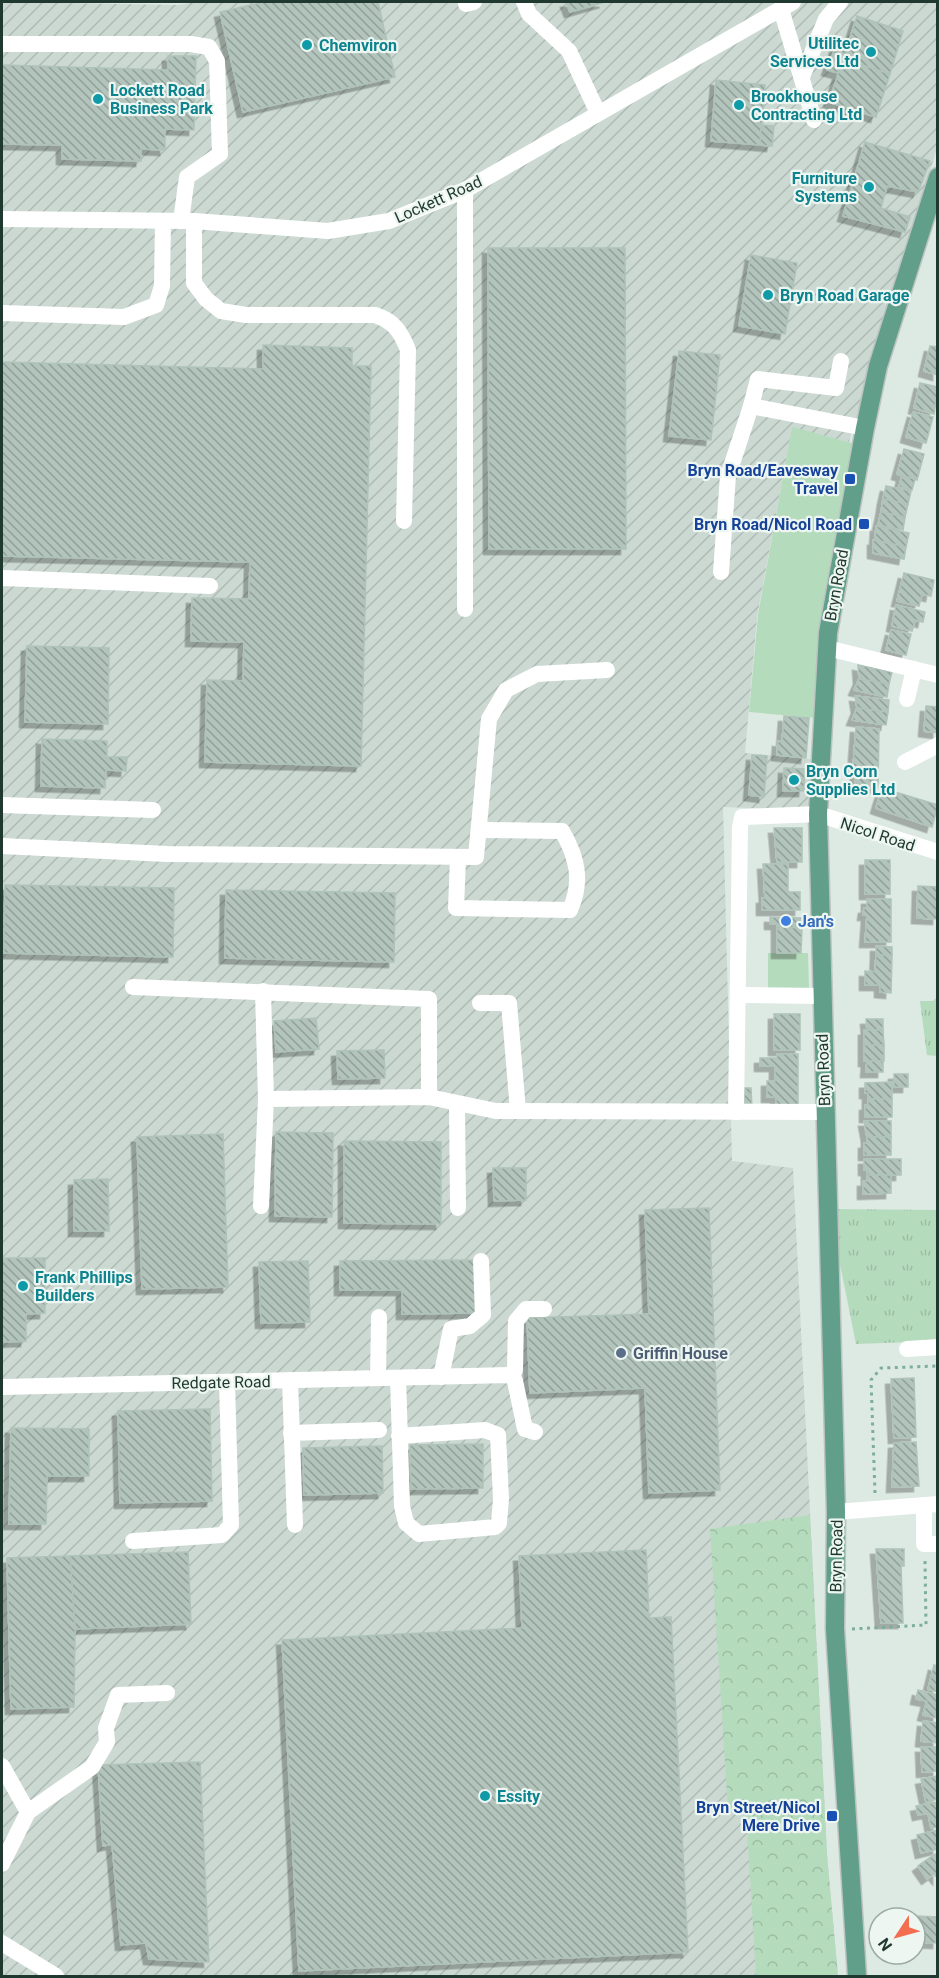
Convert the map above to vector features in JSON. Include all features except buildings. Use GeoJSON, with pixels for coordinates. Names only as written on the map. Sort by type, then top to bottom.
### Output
{"type":"FeatureCollection","features":[{"type":"Feature","properties":{"kind":"main road","name":"Bryn Road"},"geometry":{"type":"LineString","coordinates":[[857,1977],[835,1629],[837,1512],[821,996],[818,814],[827,648],[866,428],[878,366],[938,177]]}},
{"type":"Feature","properties":{"kind":"street"},"geometry":{"type":"LineString","coordinates":[[524,2],[529,14],[569,51],[598,113]]}},
{"type":"Feature","properties":{"kind":"street"},"geometry":{"type":"LineString","coordinates":[[802,77],[826,19],[840,2]]}},
{"type":"Feature","properties":{"kind":"street"},"geometry":{"type":"LineString","coordinates":[[787,5],[802,77],[814,120]]}},
{"type":"Feature","properties":{"kind":"street","name":"Lockett Road"},"geometry":{"type":"LineString","coordinates":[[2,219],[188,221],[327,231],[389,221],[465,190],[787,5]]}},
{"type":"Feature","properties":{"kind":"street"},"geometry":{"type":"LineString","coordinates":[[2,44],[191,44],[209,47],[217,61],[220,154],[187,177],[188,221],[195,283],[206,298],[221,311],[246,315],[375,315],[388,319],[401,332],[408,350],[404,521]]}},
{"type":"Feature","properties":{"kind":"street"},"geometry":{"type":"LineString","coordinates":[[465,190],[465,609]]}},
{"type":"Feature","properties":{"kind":"street"},"geometry":{"type":"LineString","coordinates":[[2,313],[124,317],[156,305],[162,286],[164,221]]}},
{"type":"Feature","properties":{"kind":"street"},"geometry":{"type":"LineString","coordinates":[[721,572],[728,476],[758,379],[836,388],[841,361]]}},
{"type":"Feature","properties":{"kind":"street"},"geometry":{"type":"LineString","coordinates":[[751,406],[866,428]]}},
{"type":"Feature","properties":{"kind":"street"},"geometry":{"type":"LineString","coordinates":[[2,578],[210,586]]}},
{"type":"Feature","properties":{"kind":"street"},"geometry":{"type":"LineString","coordinates":[[827,648],[938,675]]}},
{"type":"Feature","properties":{"kind":"street"},"geometry":{"type":"LineString","coordinates":[[907,699],[914,669]]}},
{"type":"Feature","properties":{"kind":"street"},"geometry":{"type":"LineString","coordinates":[[2,846],[167,854],[476,857],[489,719],[506,690],[537,674],[607,670]]}},
{"type":"Feature","properties":{"kind":"street"},"geometry":{"type":"LineString","coordinates":[[905,762],[938,745]]}},
{"type":"Feature","properties":{"kind":"street"},"geometry":{"type":"LineString","coordinates":[[2,805],[153,810]]}},
{"type":"Feature","properties":{"kind":"street","name":"Nicol Road"},"geometry":{"type":"LineString","coordinates":[[738,995],[742,817],[818,814],[938,852]]}},
{"type":"Feature","properties":{"kind":"street"},"geometry":{"type":"LineString","coordinates":[[458,858],[456,908],[570,910],[577,895],[575,854],[562,831],[479,830]]}},
{"type":"Feature","properties":{"kind":"street"},"geometry":{"type":"LineString","coordinates":[[133,987],[429,999],[429,1097]]}},
{"type":"Feature","properties":{"kind":"street"},"geometry":{"type":"LineString","coordinates":[[261,1206],[266,1099],[263,991]]}},
{"type":"Feature","properties":{"kind":"street"},"geometry":{"type":"LineString","coordinates":[[736,1112],[738,995],[821,996]]}},
{"type":"Feature","properties":{"kind":"street"},"geometry":{"type":"LineString","coordinates":[[480,1003],[509,1003],[518,1111]]}},
{"type":"Feature","properties":{"kind":"street"},"geometry":{"type":"LineString","coordinates":[[266,1099],[429,1097],[496,1111],[825,1112]]}},
{"type":"Feature","properties":{"kind":"street"},"geometry":{"type":"LineString","coordinates":[[456,1104],[458,1208]]}},
{"type":"Feature","properties":{"kind":"street"},"geometry":{"type":"LineString","coordinates":[[441,1377],[451,1329],[470,1326],[483,1315],[481,1261]]}},
{"type":"Feature","properties":{"kind":"street"},"geometry":{"type":"LineString","coordinates":[[535,1432],[525,1429],[515,1381],[510,1375],[515,1370],[516,1321],[526,1310],[544,1309]]}},
{"type":"Feature","properties":{"kind":"street"},"geometry":{"type":"LineString","coordinates":[[378,1378],[379,1317]]}},
{"type":"Feature","properties":{"kind":"street"},"geometry":{"type":"LineString","coordinates":[[907,1349],[938,1347]]}},
{"type":"Feature","properties":{"kind":"street","name":"Redgate Road"},"geometry":{"type":"LineString","coordinates":[[2,1387],[510,1375]]}},
{"type":"Feature","properties":{"kind":"street"},"geometry":{"type":"LineString","coordinates":[[398,1378],[399,1436],[402,1506],[406,1523],[419,1534],[495,1527],[499,1523],[502,1508],[498,1435],[486,1430],[399,1436]]}},
{"type":"Feature","properties":{"kind":"street"},"geometry":{"type":"LineString","coordinates":[[290,1380],[295,1525]]}},
{"type":"Feature","properties":{"kind":"street"},"geometry":{"type":"LineString","coordinates":[[134,1541],[222,1535],[231,1525],[227,1382]]}},
{"type":"Feature","properties":{"kind":"street"},"geometry":{"type":"LineString","coordinates":[[291,1433],[379,1430]]}},
{"type":"Feature","properties":{"kind":"street"},"geometry":{"type":"LineString","coordinates":[[837,1512],[931,1505],[931,1544]]}},
{"type":"Feature","properties":{"kind":"street"},"geometry":{"type":"LineString","coordinates":[[2,1864],[6,1844],[28,1812],[92,1767],[107,1742],[106,1728],[118,1695],[167,1693]]}},
{"type":"Feature","properties":{"kind":"street"},"geometry":{"type":"LineString","coordinates":[[2,1766],[28,1812]]}},
{"type":"Feature","properties":{"kind":"street"},"geometry":{"type":"LineString","coordinates":[[2,1943],[56,1977]]}},
{"type":"Feature","properties":{"kind":"path"},"geometry":{"type":"LineString","coordinates":[[876,1510],[871,1380],[881,1368],[938,1366]]}},
{"type":"Feature","properties":{"kind":"path"},"geometry":{"type":"LineString","coordinates":[[835,1629],[926,1625],[931,1544]]}},
{"type":"Feature","properties":{"kind":"shaded area"},"geometry":{"type":"Polygon","coordinates":[[[2,2],[179,5],[195,2],[937,2],[937,148],[849,442],[792,428],[757,617],[745,753],[810,759],[808,810],[723,807],[732,1161],[793,1168],[827,1855],[838,1976],[2,1976],[2,2]]]}},
{"type":"Feature","properties":{"kind":"green space"},"geometry":{"type":"Polygon","coordinates":[[[792,427],[856,444],[817,718],[749,712],[758,615],[792,427]]]}},
{"type":"Feature","properties":{"kind":"green space"},"geometry":{"type":"Polygon","coordinates":[[[768,953],[808,953],[809,989],[768,990],[768,953]]]}},
{"type":"Feature","properties":{"kind":"green space"},"geometry":{"type":"Polygon","coordinates":[[[937,997],[937,1056],[927,1055],[920,1001],[933,1001],[937,997]]]}},
{"type":"Feature","properties":{"kind":"green space"},"geometry":{"type":"Polygon","coordinates":[[[829,1209],[937,1210],[937,1341],[856,1344],[829,1209]]]}},
{"type":"Feature","properties":{"kind":"green space"},"geometry":{"type":"Polygon","coordinates":[[[810,1515],[827,1855],[838,1976],[756,1976],[746,1811],[728,1811],[710,1529],[810,1515]]]}},
{"type":"Feature","properties":{"kind":"place","name":"Chemviron"},"geometry":{"type":"Point","coordinates":[307,45]}},
{"type":"Feature","properties":{"kind":"place","name":"Utilitec Services Ltd"},"geometry":{"type":"Point","coordinates":[871,52]}},
{"type":"Feature","properties":{"kind":"place","name":"Lockett Road Business Park"},"geometry":{"type":"Point","coordinates":[98,99]}},
{"type":"Feature","properties":{"kind":"place","name":"Brookhouse Contracting Ltd"},"geometry":{"type":"Point","coordinates":[739,105]}},
{"type":"Feature","properties":{"kind":"place","name":"Furniture Systems"},"geometry":{"type":"Point","coordinates":[869,187]}},
{"type":"Feature","properties":{"kind":"place","name":"Bryn Road Garage"},"geometry":{"type":"Point","coordinates":[768,295]}},
{"type":"Feature","properties":{"kind":"place","name":"Bryn Road/Eavesway Travel"},"geometry":{"type":"Point","coordinates":[850,479]}},
{"type":"Feature","properties":{"kind":"place","name":"Bryn Road/Nicol Road"},"geometry":{"type":"Point","coordinates":[864,524]}},
{"type":"Feature","properties":{"kind":"place","name":"Bryn Corn Supplies Ltd"},"geometry":{"type":"Point","coordinates":[794,780]}},
{"type":"Feature","properties":{"kind":"place","name":"Jan's"},"geometry":{"type":"Point","coordinates":[786,921]}},
{"type":"Feature","properties":{"kind":"place","name":"Frank Phillips Builders"},"geometry":{"type":"Point","coordinates":[23,1286]}},
{"type":"Feature","properties":{"kind":"place","name":"Griffin House"},"geometry":{"type":"Point","coordinates":[621,1353]}},
{"type":"Feature","properties":{"kind":"place","name":"Essity"},"geometry":{"type":"Point","coordinates":[485,1796]}},
{"type":"Feature","properties":{"kind":"place","name":"Bryn Street/Nicol Mere Drive"},"geometry":{"type":"Point","coordinates":[832,1816]}}]}
